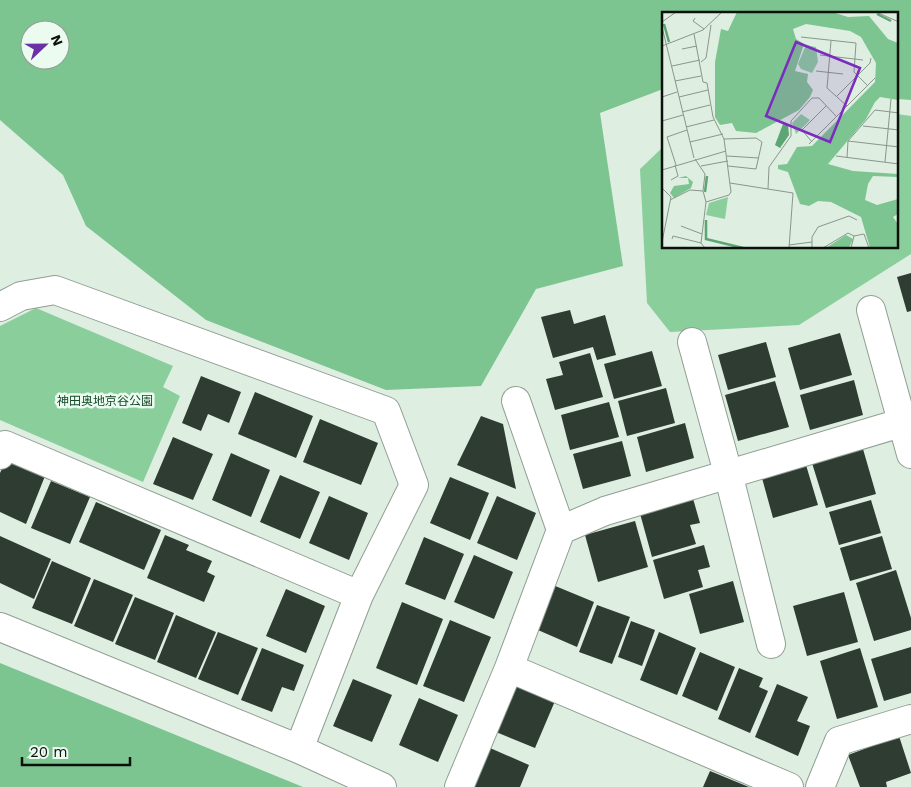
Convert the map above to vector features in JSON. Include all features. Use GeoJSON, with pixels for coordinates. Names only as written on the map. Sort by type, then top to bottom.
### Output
{"type":"FeatureCollection","features":[{"type":"Feature","properties":{"kind":"street"},"geometry":{"type":"LineString","coordinates":[[0,307],[21,296],[55,290],[386,411],[414,484],[359,595],[299,749]]}},
{"type":"Feature","properties":{"kind":"street"},"geometry":{"type":"LineString","coordinates":[[871,310],[906,421],[911,454]]}},
{"type":"Feature","properties":{"kind":"street"},"geometry":{"type":"LineString","coordinates":[[692,342],[728,473],[771,644]]}},
{"type":"Feature","properties":{"kind":"street"},"geometry":{"type":"LineString","coordinates":[[459,787],[509,668],[561,530],[516,400]]}},
{"type":"Feature","properties":{"kind":"street"},"geometry":{"type":"LineString","coordinates":[[561,530],[605,511],[906,421]]}},
{"type":"Feature","properties":{"kind":"street"},"geometry":{"type":"LineString","coordinates":[[0,455],[5,445],[359,595]]}},
{"type":"Feature","properties":{"kind":"street"},"geometry":{"type":"LineString","coordinates":[[0,628],[299,749],[382,787]]}},
{"type":"Feature","properties":{"kind":"street"},"geometry":{"type":"LineString","coordinates":[[509,668],[789,787]]}},
{"type":"Feature","properties":{"kind":"street"},"geometry":{"type":"LineString","coordinates":[[820,787],[839,741],[911,720]]}},
{"type":"Feature","properties":{"kind":"green space"},"geometry":{"type":"Polygon","coordinates":[[[0,0],[911,0],[911,100],[898,99],[898,12],[662,12],[662,89],[600,113],[623,266],[536,289],[481,386],[386,390],[206,320],[86,226],[63,175],[0,120],[0,0]]]}},
{"type":"Feature","properties":{"kind":"green space"},"geometry":{"type":"Polygon","coordinates":[[[898,114],[911,116],[911,254],[799,325],[670,332],[647,303],[640,169],[662,148],[662,249],[898,249],[898,114]]]}},
{"type":"Feature","properties":{"kind":"green space","name":"神田奥地京谷公園"},"geometry":{"type":"Polygon","coordinates":[[[36,308],[173,366],[163,387],[180,396],[143,482],[0,420],[0,326],[36,308]]]}},
{"type":"Feature","properties":{"kind":"green space"},"geometry":{"type":"Polygon","coordinates":[[[0,663],[303,787],[0,787],[0,663]]]}},
{"type":"Feature","properties":{"kind":"building"},"geometry":{"type":"Polygon","coordinates":[[[911,273],[911,311],[907,312],[897,277],[911,273]]]}},
{"type":"Feature","properties":{"kind":"building"},"geometry":{"type":"Polygon","coordinates":[[[570,310],[574,324],[605,315],[616,355],[597,360],[593,347],[553,358],[541,317],[570,310]]]}},
{"type":"Feature","properties":{"kind":"building"},"geometry":{"type":"Polygon","coordinates":[[[840,333],[852,375],[800,390],[788,348],[840,333]]]}},
{"type":"Feature","properties":{"kind":"building"},"geometry":{"type":"Polygon","coordinates":[[[766,342],[776,377],[728,390],[718,355],[766,342]]]}},
{"type":"Feature","properties":{"kind":"building"},"geometry":{"type":"Polygon","coordinates":[[[652,351],[662,386],[614,399],[604,364],[652,351]]]}},
{"type":"Feature","properties":{"kind":"building"},"geometry":{"type":"Polygon","coordinates":[[[590,353],[603,397],[555,410],[546,379],[563,375],[559,362],[590,353]]]}},
{"type":"Feature","properties":{"kind":"building"},"geometry":{"type":"Polygon","coordinates":[[[201,376],[241,392],[229,423],[208,414],[201,431],[182,423],[201,376]]]}},
{"type":"Feature","properties":{"kind":"building"},"geometry":{"type":"Polygon","coordinates":[[[854,380],[863,415],[810,430],[800,395],[854,380]]]}},
{"type":"Feature","properties":{"kind":"building"},"geometry":{"type":"Polygon","coordinates":[[[775,381],[789,427],[738,441],[725,395],[775,381]]]}},
{"type":"Feature","properties":{"kind":"building"},"geometry":{"type":"Polygon","coordinates":[[[666,388],[675,423],[627,436],[618,401],[666,388]]]}},
{"type":"Feature","properties":{"kind":"building"},"geometry":{"type":"Polygon","coordinates":[[[255,392],[313,416],[296,458],[238,434],[255,392]]]}},
{"type":"Feature","properties":{"kind":"building"},"geometry":{"type":"Polygon","coordinates":[[[609,402],[619,437],[570,450],[561,415],[609,402]]]}},
{"type":"Feature","properties":{"kind":"building"},"geometry":{"type":"Polygon","coordinates":[[[481,416],[503,424],[516,489],[457,465],[481,416]]]}},
{"type":"Feature","properties":{"kind":"building"},"geometry":{"type":"Polygon","coordinates":[[[320,419],[378,443],[361,485],[303,462],[320,419]]]}},
{"type":"Feature","properties":{"kind":"building"},"geometry":{"type":"Polygon","coordinates":[[[685,423],[694,458],[646,472],[637,437],[685,423]]]}},
{"type":"Feature","properties":{"kind":"building"},"geometry":{"type":"Polygon","coordinates":[[[173,437],[213,454],[193,500],[153,484],[173,437]]]}},
{"type":"Feature","properties":{"kind":"building"},"geometry":{"type":"Polygon","coordinates":[[[622,441],[631,476],[583,489],[573,454],[622,441]]]}},
{"type":"Feature","properties":{"kind":"building"},"geometry":{"type":"Polygon","coordinates":[[[863,449],[876,494],[826,508],[812,463],[863,449]]]}},
{"type":"Feature","properties":{"kind":"building"},"geometry":{"type":"Polygon","coordinates":[[[231,453],[270,470],[251,517],[212,500],[231,453]]]}},
{"type":"Feature","properties":{"kind":"building"},"geometry":{"type":"Polygon","coordinates":[[[6,460],[45,476],[26,524],[0,512],[0,473],[6,460]]]}},
{"type":"Feature","properties":{"kind":"building"},"geometry":{"type":"Polygon","coordinates":[[[806,465],[818,505],[773,518],[762,478],[806,465]]]}},
{"type":"Feature","properties":{"kind":"building"},"geometry":{"type":"Polygon","coordinates":[[[280,475],[320,492],[300,539],[260,522],[280,475]]]}},
{"type":"Feature","properties":{"kind":"building"},"geometry":{"type":"Polygon","coordinates":[[[450,477],[489,493],[470,540],[430,523],[450,477]]]}},
{"type":"Feature","properties":{"kind":"building"},"geometry":{"type":"Polygon","coordinates":[[[51,481],[90,497],[70,544],[31,528],[51,481]]]}},
{"type":"Feature","properties":{"kind":"building"},"geometry":{"type":"Polygon","coordinates":[[[692,495],[700,523],[690,525],[696,544],[652,557],[639,510],[692,495]]]}},
{"type":"Feature","properties":{"kind":"building"},"geometry":{"type":"Polygon","coordinates":[[[329,496],[368,513],[349,560],[309,543],[329,496]]]}},
{"type":"Feature","properties":{"kind":"building"},"geometry":{"type":"Polygon","coordinates":[[[497,496],[536,513],[517,560],[477,543],[497,496]]]}},
{"type":"Feature","properties":{"kind":"building"},"geometry":{"type":"Polygon","coordinates":[[[871,500],[881,533],[839,545],[829,512],[871,500]]]}},
{"type":"Feature","properties":{"kind":"building"},"geometry":{"type":"Polygon","coordinates":[[[96,502],[161,530],[144,570],[79,542],[96,502]]]}},
{"type":"Feature","properties":{"kind":"building"},"geometry":{"type":"Polygon","coordinates":[[[635,521],[648,567],[598,582],[585,535],[635,521]]]}},
{"type":"Feature","properties":{"kind":"building"},"geometry":{"type":"Polygon","coordinates":[[[165,535],[189,545],[186,550],[212,561],[207,572],[215,576],[204,602],[147,578],[165,535]]]}},
{"type":"Feature","properties":{"kind":"building"},"geometry":{"type":"Polygon","coordinates":[[[0,536],[51,559],[34,599],[0,583],[0,536]]]}},
{"type":"Feature","properties":{"kind":"building"},"geometry":{"type":"Polygon","coordinates":[[[882,536],[892,569],[850,581],[840,548],[882,536]]]}},
{"type":"Feature","properties":{"kind":"building"},"geometry":{"type":"Polygon","coordinates":[[[424,537],[464,554],[445,600],[405,584],[424,537]]]}},
{"type":"Feature","properties":{"kind":"building"},"geometry":{"type":"Polygon","coordinates":[[[704,545],[710,567],[698,570],[703,587],[664,599],[653,560],[704,545]]]}},
{"type":"Feature","properties":{"kind":"building"},"geometry":{"type":"Polygon","coordinates":[[[474,555],[513,572],[494,619],[454,602],[474,555]]]}},
{"type":"Feature","properties":{"kind":"building"},"geometry":{"type":"Polygon","coordinates":[[[52,561],[91,578],[72,624],[32,608],[52,561]]]}},
{"type":"Feature","properties":{"kind":"building"},"geometry":{"type":"Polygon","coordinates":[[[896,570],[911,618],[911,630],[874,641],[856,583],[896,570]]]}},
{"type":"Feature","properties":{"kind":"building"},"geometry":{"type":"Polygon","coordinates":[[[94,579],[133,595],[113,642],[74,626],[94,579]]]}},
{"type":"Feature","properties":{"kind":"building"},"geometry":{"type":"Polygon","coordinates":[[[733,581],[744,622],[700,634],[689,594],[733,581]]]}},
{"type":"Feature","properties":{"kind":"building"},"geometry":{"type":"Polygon","coordinates":[[[548,583],[594,602],[577,647],[531,627],[548,583]]]}},
{"type":"Feature","properties":{"kind":"building"},"geometry":{"type":"Polygon","coordinates":[[[286,589],[325,606],[306,653],[266,636],[286,589]]]}},
{"type":"Feature","properties":{"kind":"building"},"geometry":{"type":"Polygon","coordinates":[[[844,592],[858,642],[807,656],[793,606],[844,592]]]}},
{"type":"Feature","properties":{"kind":"building"},"geometry":{"type":"Polygon","coordinates":[[[135,597],[174,613],[155,660],[115,644],[135,597]]]}},
{"type":"Feature","properties":{"kind":"building"},"geometry":{"type":"Polygon","coordinates":[[[402,602],[443,619],[417,685],[376,668],[402,602]]]}},
{"type":"Feature","properties":{"kind":"building"},"geometry":{"type":"Polygon","coordinates":[[[597,605],[630,617],[612,664],[579,652],[597,605]]]}},
{"type":"Feature","properties":{"kind":"building"},"geometry":{"type":"Polygon","coordinates":[[[176,615],[216,632],[196,678],[157,662],[176,615]]]}},
{"type":"Feature","properties":{"kind":"building"},"geometry":{"type":"Polygon","coordinates":[[[450,620],[491,637],[464,702],[423,686],[450,620]]]}},
{"type":"Feature","properties":{"kind":"building"},"geometry":{"type":"Polygon","coordinates":[[[631,621],[655,630],[642,666],[618,657],[631,621]]]}},
{"type":"Feature","properties":{"kind":"building"},"geometry":{"type":"Polygon","coordinates":[[[218,632],[258,648],[238,695],[198,679],[218,632]]]}},
{"type":"Feature","properties":{"kind":"building"},"geometry":{"type":"Polygon","coordinates":[[[659,632],[696,648],[677,695],[640,680],[659,632]]]}},
{"type":"Feature","properties":{"kind":"building"},"geometry":{"type":"Polygon","coordinates":[[[911,647],[911,693],[884,701],[871,659],[911,647]]]}},
{"type":"Feature","properties":{"kind":"building"},"geometry":{"type":"Polygon","coordinates":[[[262,648],[304,665],[294,691],[282,687],[272,712],[241,700],[262,648]]]}},
{"type":"Feature","properties":{"kind":"building"},"geometry":{"type":"Polygon","coordinates":[[[860,648],[878,707],[837,719],[820,661],[860,648]]]}},
{"type":"Feature","properties":{"kind":"building"},"geometry":{"type":"Polygon","coordinates":[[[700,652],[735,667],[717,711],[682,696],[700,652]]]}},
{"type":"Feature","properties":{"kind":"building"},"geometry":{"type":"Polygon","coordinates":[[[739,668],[763,678],[759,687],[768,691],[750,733],[718,719],[739,668]]]}},
{"type":"Feature","properties":{"kind":"building"},"geometry":{"type":"Polygon","coordinates":[[[353,679],[392,695],[372,742],[333,726],[353,679]]]}},
{"type":"Feature","properties":{"kind":"building"},"geometry":{"type":"Polygon","coordinates":[[[516,684],[555,701],[535,748],[496,732],[516,684]]]}},
{"type":"Feature","properties":{"kind":"building"},"geometry":{"type":"Polygon","coordinates":[[[777,684],[808,697],[797,721],[810,726],[798,756],[755,737],[777,684]]]}},
{"type":"Feature","properties":{"kind":"building"},"geometry":{"type":"Polygon","coordinates":[[[419,698],[458,715],[438,762],[399,745],[419,698]]]}},
{"type":"Feature","properties":{"kind":"building"},"geometry":{"type":"Polygon","coordinates":[[[899,736],[911,773],[886,782],[887,787],[860,787],[848,755],[899,736]]]}},
{"type":"Feature","properties":{"kind":"building"},"geometry":{"type":"Polygon","coordinates":[[[490,748],[529,765],[520,787],[474,787],[490,748]]]}},
{"type":"Feature","properties":{"kind":"building"},"geometry":{"type":"Polygon","coordinates":[[[710,771],[749,787],[703,787],[710,771]]]}}]}
